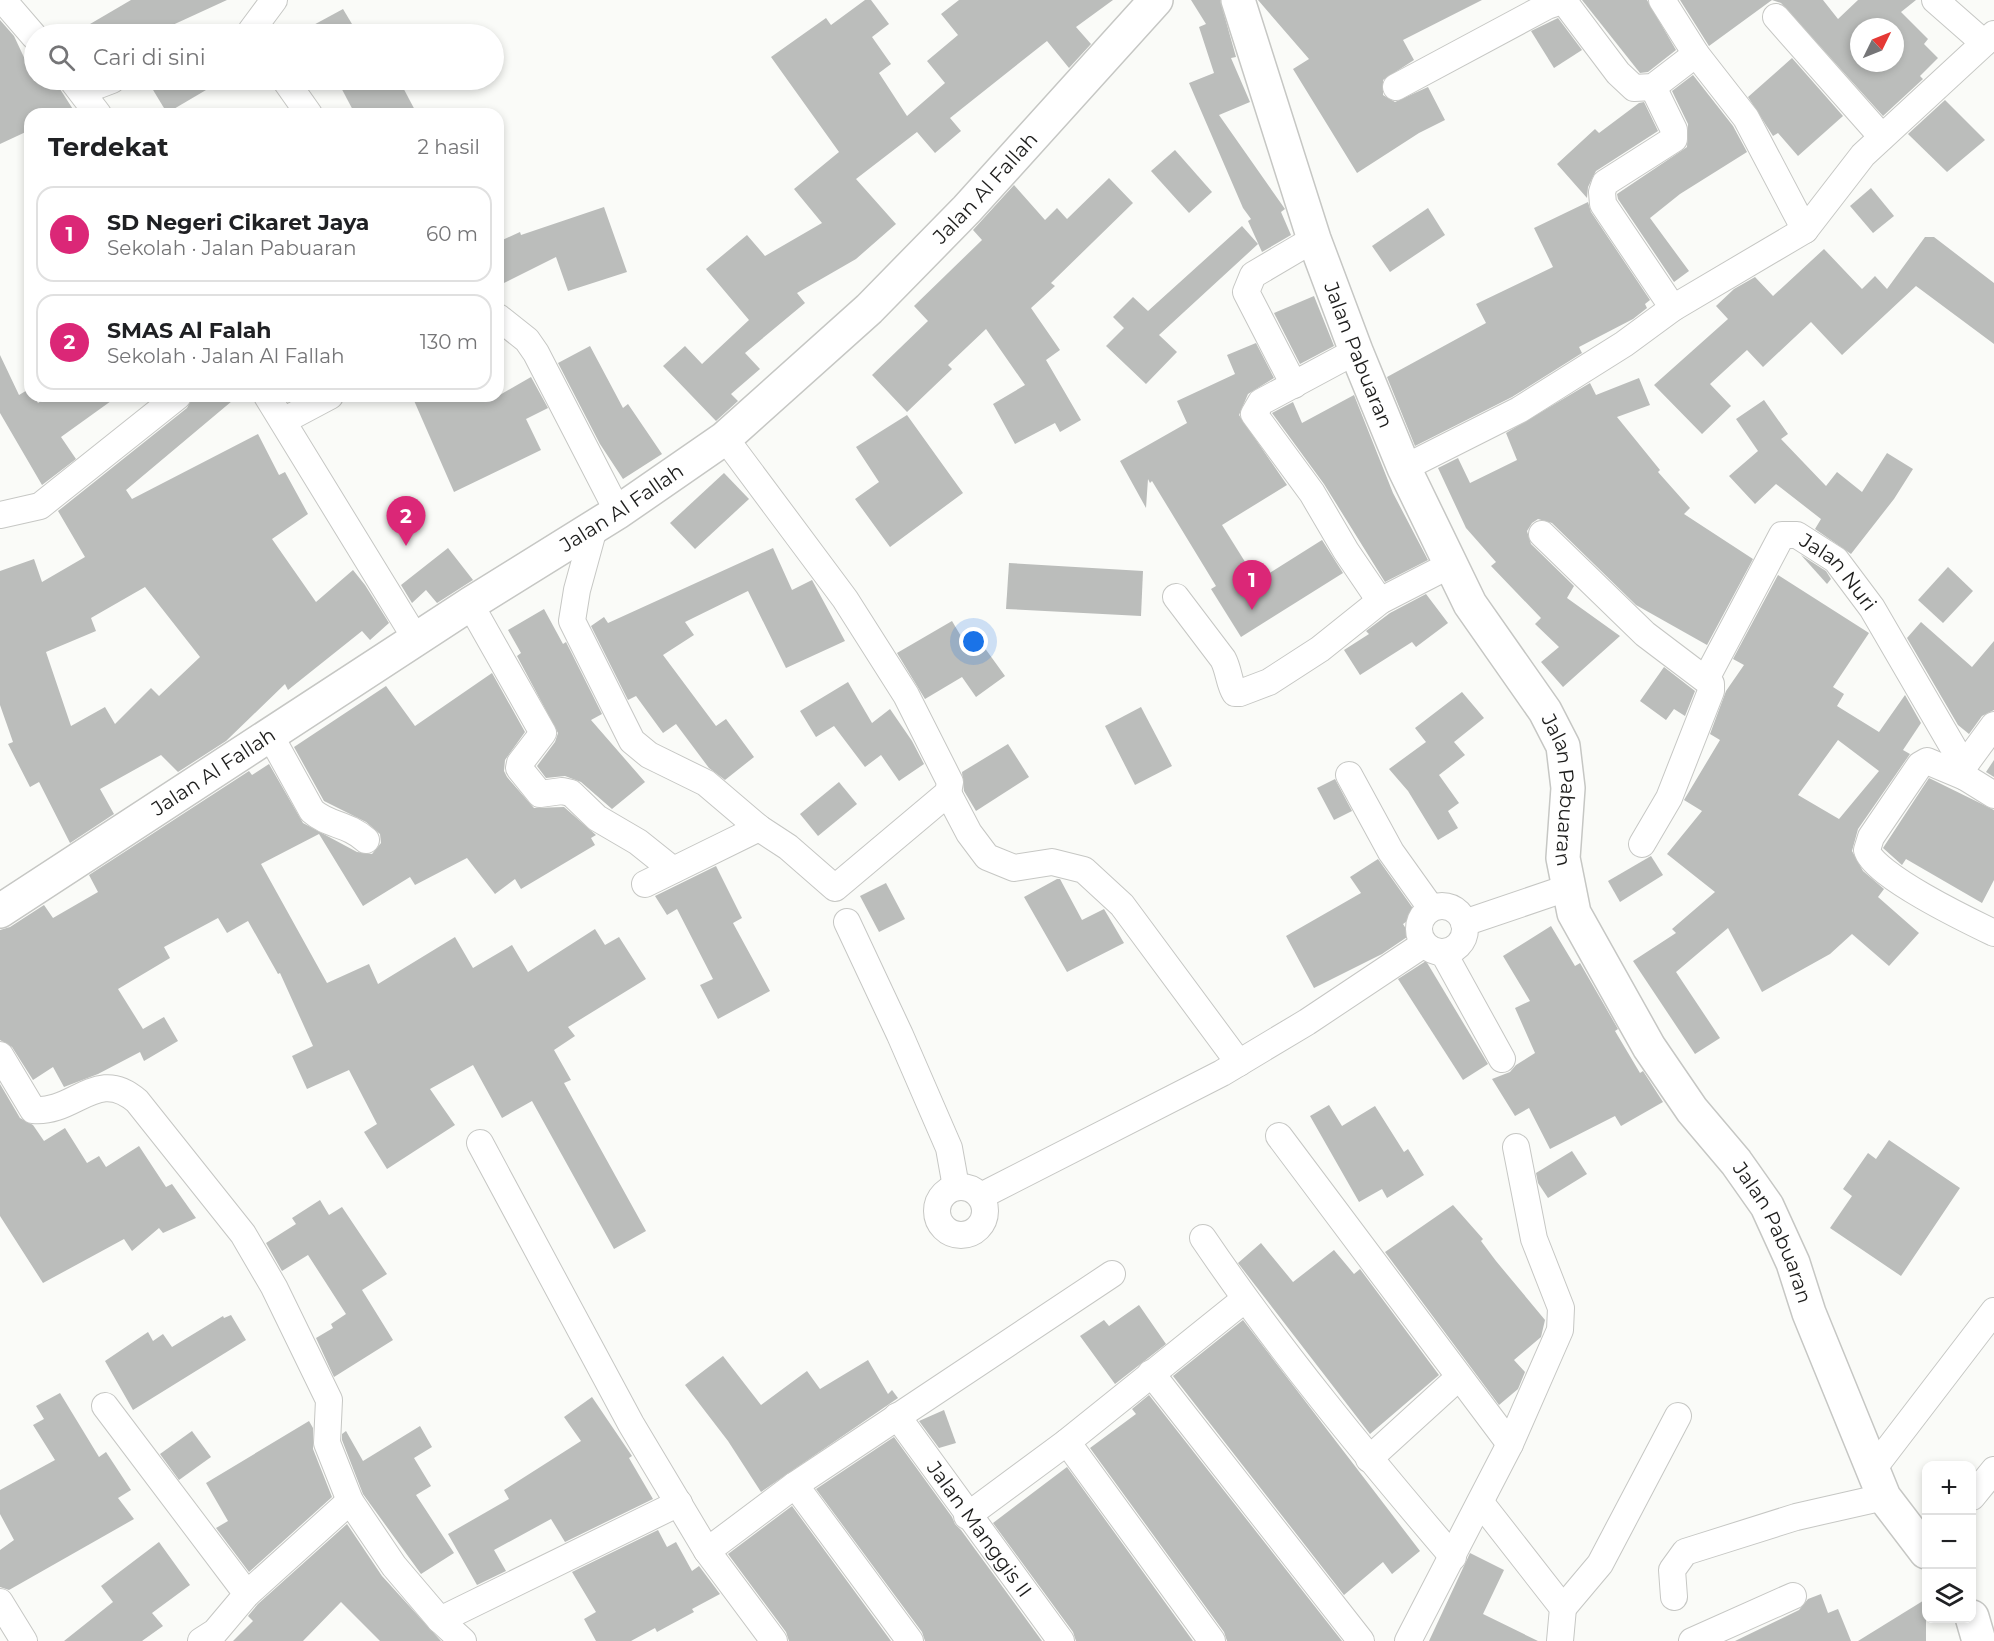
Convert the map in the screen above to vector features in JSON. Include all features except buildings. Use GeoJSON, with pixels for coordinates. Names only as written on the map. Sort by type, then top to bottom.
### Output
{"type":"FeatureCollection","features":[{"type":"Feature","properties":{"kind":"street"},"geometry":{"type":"LineString","coordinates":[[3,0],[24,24]]}},
{"type":"Feature","properties":{"kind":"street","name":"Jalan Al Fallah"},"geometry":{"type":"LineString","coordinates":[[0,911],[470,604],[606,520],[725,438],[869,309],[926,251],[1156,0]]}},
{"type":"Feature","properties":{"kind":"street","name":"Jalan Pabuaran"},"geometry":{"type":"LineString","coordinates":[[1238,0],[1314,239],[1356,351],[1404,468],[1470,604],[1545,711],[1563,746],[1568,788],[1563,858],[1567,888],[1574,913],[1649,1047],[1692,1110],[1736,1162],[1767,1206],[1793,1263],[1809,1313],[1879,1483],[1922,1545]]}},
{"type":"Feature","properties":{"kind":"street"},"geometry":{"type":"LineString","coordinates":[[1662,0],[1696,54],[1746,118],[1805,230]]}},
{"type":"Feature","properties":{"kind":"street"},"geometry":{"type":"LineString","coordinates":[[1404,468],[1518,410],[1624,344],[1673,308],[1805,230],[1863,155],[1989,38],[1935,0]]}},
{"type":"Feature","properties":{"kind":"street"},"geometry":{"type":"LineString","coordinates":[[256,24],[274,1]]}},
{"type":"Feature","properties":{"kind":"street"},"geometry":{"type":"LineString","coordinates":[[1396,87],[1547,6],[1560,2],[1566,4],[1618,73],[1634,88],[1653,87],[1696,54]]}},
{"type":"Feature","properties":{"kind":"street"},"geometry":{"type":"LineString","coordinates":[[1776,18],[1882,137]]}},
{"type":"Feature","properties":{"kind":"street"},"geometry":{"type":"LineString","coordinates":[[1653,87],[1674,130],[1674,139],[1605,183],[1602,197],[1603,204],[1673,308]]}},
{"type":"Feature","properties":{"kind":"street"},"geometry":{"type":"LineString","coordinates":[[81,90],[94,108]]}},
{"type":"Feature","properties":{"kind":"street"},"geometry":{"type":"LineString","coordinates":[[292,90],[305,108]]}},
{"type":"Feature","properties":{"kind":"street"},"geometry":{"type":"LineString","coordinates":[[1294,385],[1246,292],[1253,274],[1314,239]]}},
{"type":"Feature","properties":{"kind":"street"},"geometry":{"type":"LineString","coordinates":[[504,322],[527,340],[536,353],[606,520],[576,590],[572,621],[632,741],[649,755],[705,783],[759,828],[788,847],[835,888],[948,793]]}},
{"type":"Feature","properties":{"kind":"street"},"geometry":{"type":"LineString","coordinates":[[1356,351],[1257,405],[1254,414],[1255,420],[1312,493],[1346,551],[1380,601]]}},
{"type":"Feature","properties":{"kind":"street"},"geometry":{"type":"LineString","coordinates":[[0,515],[40,506],[170,402]]}},
{"type":"Feature","properties":{"kind":"street"},"geometry":{"type":"LineString","coordinates":[[271,402],[416,639]]}},
{"type":"Feature","properties":{"kind":"street"},"geometry":{"type":"LineString","coordinates":[[283,421],[319,402]]}},
{"type":"Feature","properties":{"kind":"street"},"geometry":{"type":"LineString","coordinates":[[725,438],[844,599],[906,695],[948,778],[948,793],[969,833],[987,857],[1014,868],[1052,862],[1084,870],[1122,904],[1239,1063]]}},
{"type":"Feature","properties":{"kind":"street"},"geometry":{"type":"LineString","coordinates":[[1542,534],[1645,634],[1711,684],[1711,692],[1669,798],[1642,844]]}},
{"type":"Feature","properties":{"kind":"street","name":"Jalan Nuri"},"geometry":{"type":"LineString","coordinates":[[1706,679],[1782,535],[1797,536],[1836,560],[1872,608],[1964,771]]}},
{"type":"Feature","properties":{"kind":"street"},"geometry":{"type":"LineString","coordinates":[[1176,597],[1223,659],[1235,693],[1269,682],[1320,649],[1380,601],[1450,565]]}},
{"type":"Feature","properties":{"kind":"street"},"geometry":{"type":"LineString","coordinates":[[470,604],[543,733],[541,739],[520,762],[519,768],[533,787],[540,794],[562,791],[571,793],[597,818],[638,842],[673,870]]}},
{"type":"Feature","properties":{"kind":"street"},"geometry":{"type":"LineString","coordinates":[[1964,771],[1994,725]]}},
{"type":"Feature","properties":{"kind":"street"},"geometry":{"type":"LineString","coordinates":[[270,735],[312,811],[321,819],[354,828],[366,840]]}},
{"type":"Feature","properties":{"kind":"street"},"geometry":{"type":"LineString","coordinates":[[1994,795],[1964,771],[1927,761],[1920,765],[1871,837],[1867,850],[1872,862],[1925,897],[1994,933]]}},
{"type":"Feature","properties":{"kind":"street"},"geometry":{"type":"LineString","coordinates":[[1349,775],[1391,852],[1431,908]]}},
{"type":"Feature","properties":{"kind":"street"},"geometry":{"type":"LineString","coordinates":[[645,884],[759,828]]}},
{"type":"Feature","properties":{"kind":"street"},"geometry":{"type":"LineString","coordinates":[[1464,922],[1567,888]]}},
{"type":"Feature","properties":{"kind":"street"},"geometry":{"type":"LineString","coordinates":[[981,1196],[1239,1063],[1434,948],[1452,949],[1461,941],[1465,932],[1464,922],[1453,908],[1444,906],[1431,908],[1423,915],[1419,926],[1434,948],[1502,1059]]}},
{"type":"Feature","properties":{"kind":"street"},"geometry":{"type":"LineString","coordinates":[[847,922],[900,1035],[949,1149],[956,1187]]}},
{"type":"Feature","properties":{"kind":"street"},"geometry":{"type":"LineString","coordinates":[[0,1055],[33,1110],[45,1111],[106,1086],[123,1089],[137,1101],[243,1234],[274,1287],[329,1400],[327,1443],[350,1501],[394,1566],[440,1620],[464,1641]]}},
{"type":"Feature","properties":{"kind":"street"},"geometry":{"type":"LineString","coordinates":[[1279,1136],[1458,1378],[1510,1444]]}},
{"type":"Feature","properties":{"kind":"street"},"geometry":{"type":"LineString","coordinates":[[480,1143],[631,1424],[707,1551],[774,1641]]}},
{"type":"Feature","properties":{"kind":"street"},"geometry":{"type":"LineString","coordinates":[[1408,1641],[1510,1444],[1560,1330],[1557,1297],[1534,1239],[1516,1146]]}},
{"type":"Feature","properties":{"kind":"street"},"geometry":{"type":"LineString","coordinates":[[965,1186],[981,1196],[985,1205],[982,1224],[967,1235],[957,1235],[941,1225],[937,1207],[940,1197],[956,1187],[965,1186]]}},
{"type":"Feature","properties":{"kind":"street"},"geometry":{"type":"LineString","coordinates":[[1203,1238],[1245,1299],[1369,1459],[1453,1557]]}},
{"type":"Feature","properties":{"kind":"street"},"geometry":{"type":"LineString","coordinates":[[707,1551],[795,1485],[1112,1274]]}},
{"type":"Feature","properties":{"kind":"street"},"geometry":{"type":"LineString","coordinates":[[967,1516],[1067,1442],[1245,1299]]}},
{"type":"Feature","properties":{"kind":"street"},"geometry":{"type":"LineString","coordinates":[[1674,1597],[1672,1570],[1685,1552],[1780,1521],[1879,1483],[1994,1311]]}},
{"type":"Feature","properties":{"kind":"street"},"geometry":{"type":"LineString","coordinates":[[1151,1373],[1361,1641]]}},
{"type":"Feature","properties":{"kind":"street"},"geometry":{"type":"LineString","coordinates":[[1369,1459],[1458,1378]]}},
{"type":"Feature","properties":{"kind":"street"},"geometry":{"type":"LineString","coordinates":[[105,1406],[247,1594]]}},
{"type":"Feature","properties":{"kind":"street","name":"Jalan Manggis II"},"geometry":{"type":"LineString","coordinates":[[897,1416],[967,1516],[1061,1641]]}},
{"type":"Feature","properties":{"kind":"street"},"geometry":{"type":"LineString","coordinates":[[1562,1640],[1563,1608],[1600,1564],[1678,1416]]}},
{"type":"Feature","properties":{"kind":"street"},"geometry":{"type":"LineString","coordinates":[[1067,1442],[1212,1641]]}},
{"type":"Feature","properties":{"kind":"street"},"geometry":{"type":"LineString","coordinates":[[1976,1491],[1994,1470]]}},
{"type":"Feature","properties":{"kind":"street"},"geometry":{"type":"LineString","coordinates":[[795,1485],[910,1641]]}},
{"type":"Feature","properties":{"kind":"street"},"geometry":{"type":"LineString","coordinates":[[208,1637],[247,1594],[350,1501]]}},
{"type":"Feature","properties":{"kind":"street"},"geometry":{"type":"LineString","coordinates":[[440,1620],[680,1503]]}},
{"type":"Feature","properties":{"kind":"street"},"geometry":{"type":"LineString","coordinates":[[1481,1503],[1563,1608]]}},
{"type":"Feature","properties":{"kind":"street"},"geometry":{"type":"LineString","coordinates":[[1692,1641],[1793,1596]]}},
{"type":"Feature","properties":{"kind":"street"},"geometry":{"type":"LineString","coordinates":[[0,1602],[24,1641]]}},
{"type":"Feature","properties":{"kind":"street"},"geometry":{"type":"LineString","coordinates":[[1973,1623],[1979,1641]]}},
{"type":"Feature","properties":{"kind":"place","name":"SMAS Al Falah"},"geometry":{"type":"Point","coordinates":[406,546]}},
{"type":"Feature","properties":{"kind":"place","name":"SD Negeri Cikaret Jaya"},"geometry":{"type":"Point","coordinates":[1252,610]}}]}
